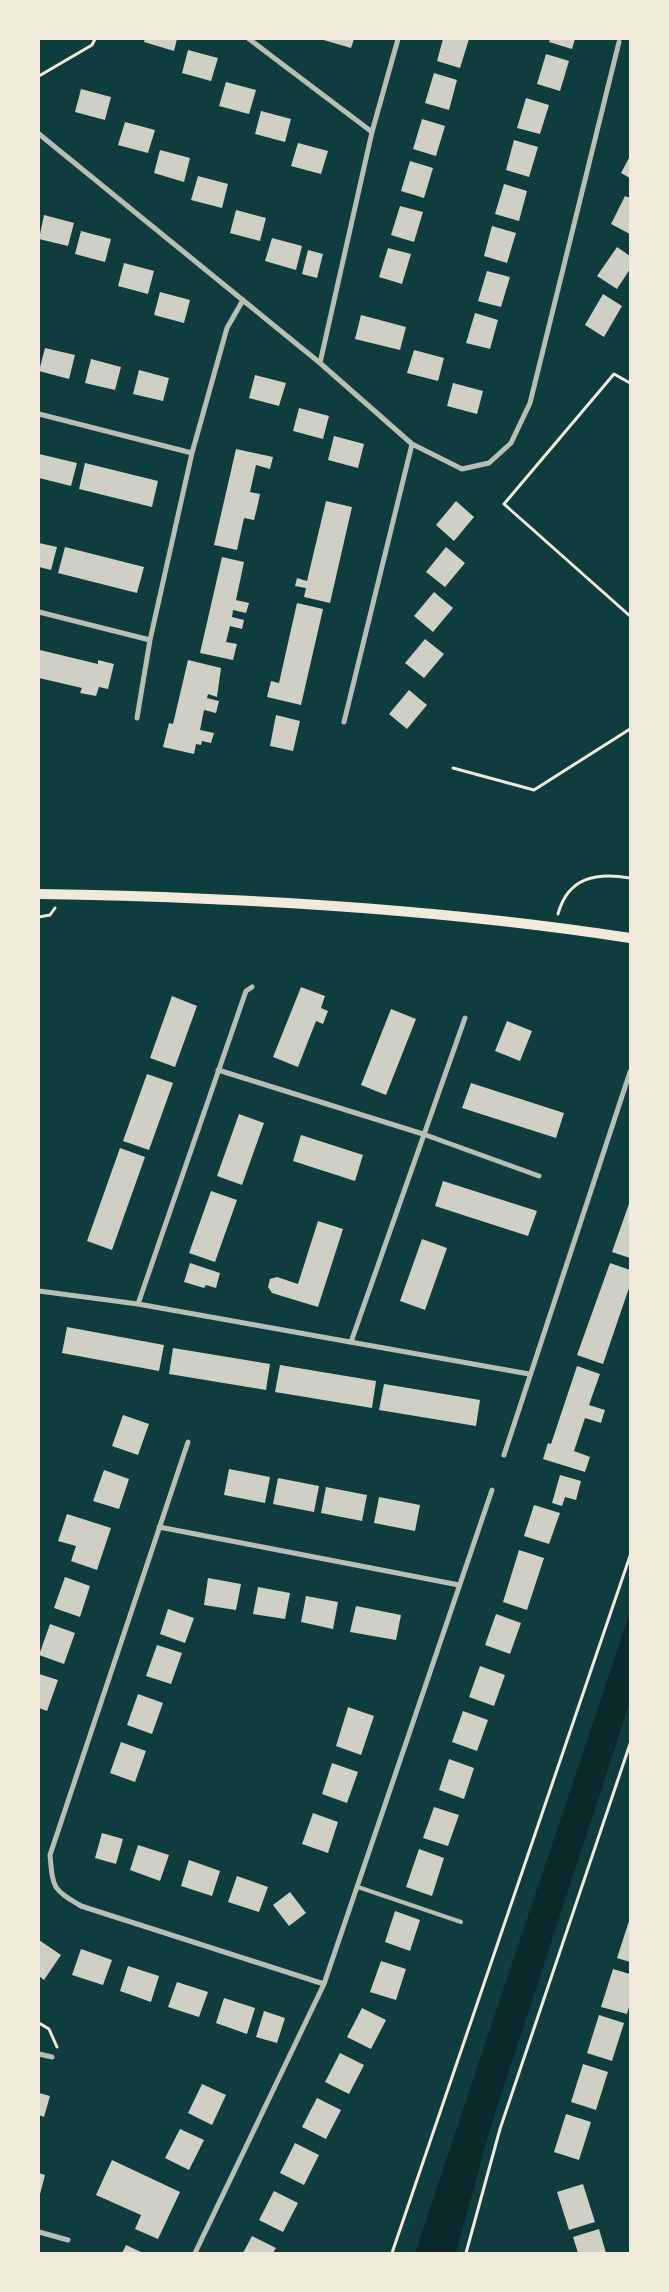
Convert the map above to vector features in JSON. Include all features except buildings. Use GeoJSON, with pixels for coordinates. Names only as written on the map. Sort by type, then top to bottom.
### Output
{"type":"FeatureCollection","features":[{"type":"Feature","properties":{"kind":"main road"},"geometry":{"type":"LineString","coordinates":[[39,894],[146,896],[339,906],[547,925],[630,938]]}},
{"type":"Feature","properties":{"kind":"street"},"geometry":{"type":"LineString","coordinates":[[249,39],[372,132]]}},
{"type":"Feature","properties":{"kind":"street"},"geometry":{"type":"LineString","coordinates":[[320,363],[372,132],[398,39]]}},
{"type":"Feature","properties":{"kind":"street"},"geometry":{"type":"LineString","coordinates":[[39,134],[320,363],[412,444],[462,469],[489,463],[511,443],[530,403],[619,42]]}},
{"type":"Feature","properties":{"kind":"street"},"geometry":{"type":"LineString","coordinates":[[137,718],[150,640],[192,453],[227,328],[243,300]]}},
{"type":"Feature","properties":{"kind":"street"},"geometry":{"type":"LineString","coordinates":[[39,414],[192,453]]}},
{"type":"Feature","properties":{"kind":"street"},"geometry":{"type":"LineString","coordinates":[[344,722],[412,444]]}},
{"type":"Feature","properties":{"kind":"street"},"geometry":{"type":"LineString","coordinates":[[39,612],[150,640]]}},
{"type":"Feature","properties":{"kind":"street"},"geometry":{"type":"LineString","coordinates":[[138,1304],[246,991],[252,987]]}},
{"type":"Feature","properties":{"kind":"street"},"geometry":{"type":"LineString","coordinates":[[351,1342],[465,1018]]}},
{"type":"Feature","properties":{"kind":"street"},"geometry":{"type":"LineString","coordinates":[[218,1070],[423,1134],[539,1176]]}},
{"type":"Feature","properties":{"kind":"street"},"geometry":{"type":"LineString","coordinates":[[504,1455],[529,1374],[630,1072]]}},
{"type":"Feature","properties":{"kind":"street"},"geometry":{"type":"LineString","coordinates":[[39,1290],[138,1304],[529,1374]]}},
{"type":"Feature","properties":{"kind":"street"},"geometry":{"type":"LineString","coordinates":[[188,1442],[50,1855],[52,1878],[60,1894],[81,1906],[324,1984]]}},
{"type":"Feature","properties":{"kind":"street"},"geometry":{"type":"LineString","coordinates":[[195,2253],[324,1984],[492,1490]]}},
{"type":"Feature","properties":{"kind":"street"},"geometry":{"type":"LineString","coordinates":[[159,1527],[459,1585]]}},
{"type":"Feature","properties":{"kind":"street"},"geometry":{"type":"LineString","coordinates":[[39,2054],[52,2057]]}},
{"type":"Feature","properties":{"kind":"street"},"geometry":{"type":"LineString","coordinates":[[39,2232],[68,2240]]}},
{"type":"Feature","properties":{"kind":"lane"},"geometry":{"type":"LineString","coordinates":[[358,1887],[461,1922]]}},
{"type":"Feature","properties":{"kind":"path"},"geometry":{"type":"LineString","coordinates":[[39,76],[92,45],[96,39]]}},
{"type":"Feature","properties":{"kind":"path"},"geometry":{"type":"LineString","coordinates":[[630,384],[614,374],[504,504],[630,616]]}},
{"type":"Feature","properties":{"kind":"path"},"geometry":{"type":"LineString","coordinates":[[453,768],[534,790],[630,729]]}},
{"type":"Feature","properties":{"kind":"path"},"geometry":{"type":"LineString","coordinates":[[559,908],[564,896],[574,886],[585,880],[599,876],[630,878]]}},
{"type":"Feature","properties":{"kind":"path"},"geometry":{"type":"LineString","coordinates":[[392,2253],[630,1556]]}},
{"type":"Feature","properties":{"kind":"path"},"geometry":{"type":"LineString","coordinates":[[466,2253],[500,2129],[630,1744]]}},
{"type":"Feature","properties":{"kind":"water"},"geometry":{"type":"Polygon","coordinates":[[[630,1612],[630,1702],[490,2129],[456,2253],[415,2253],[630,1612]]]}}]}
